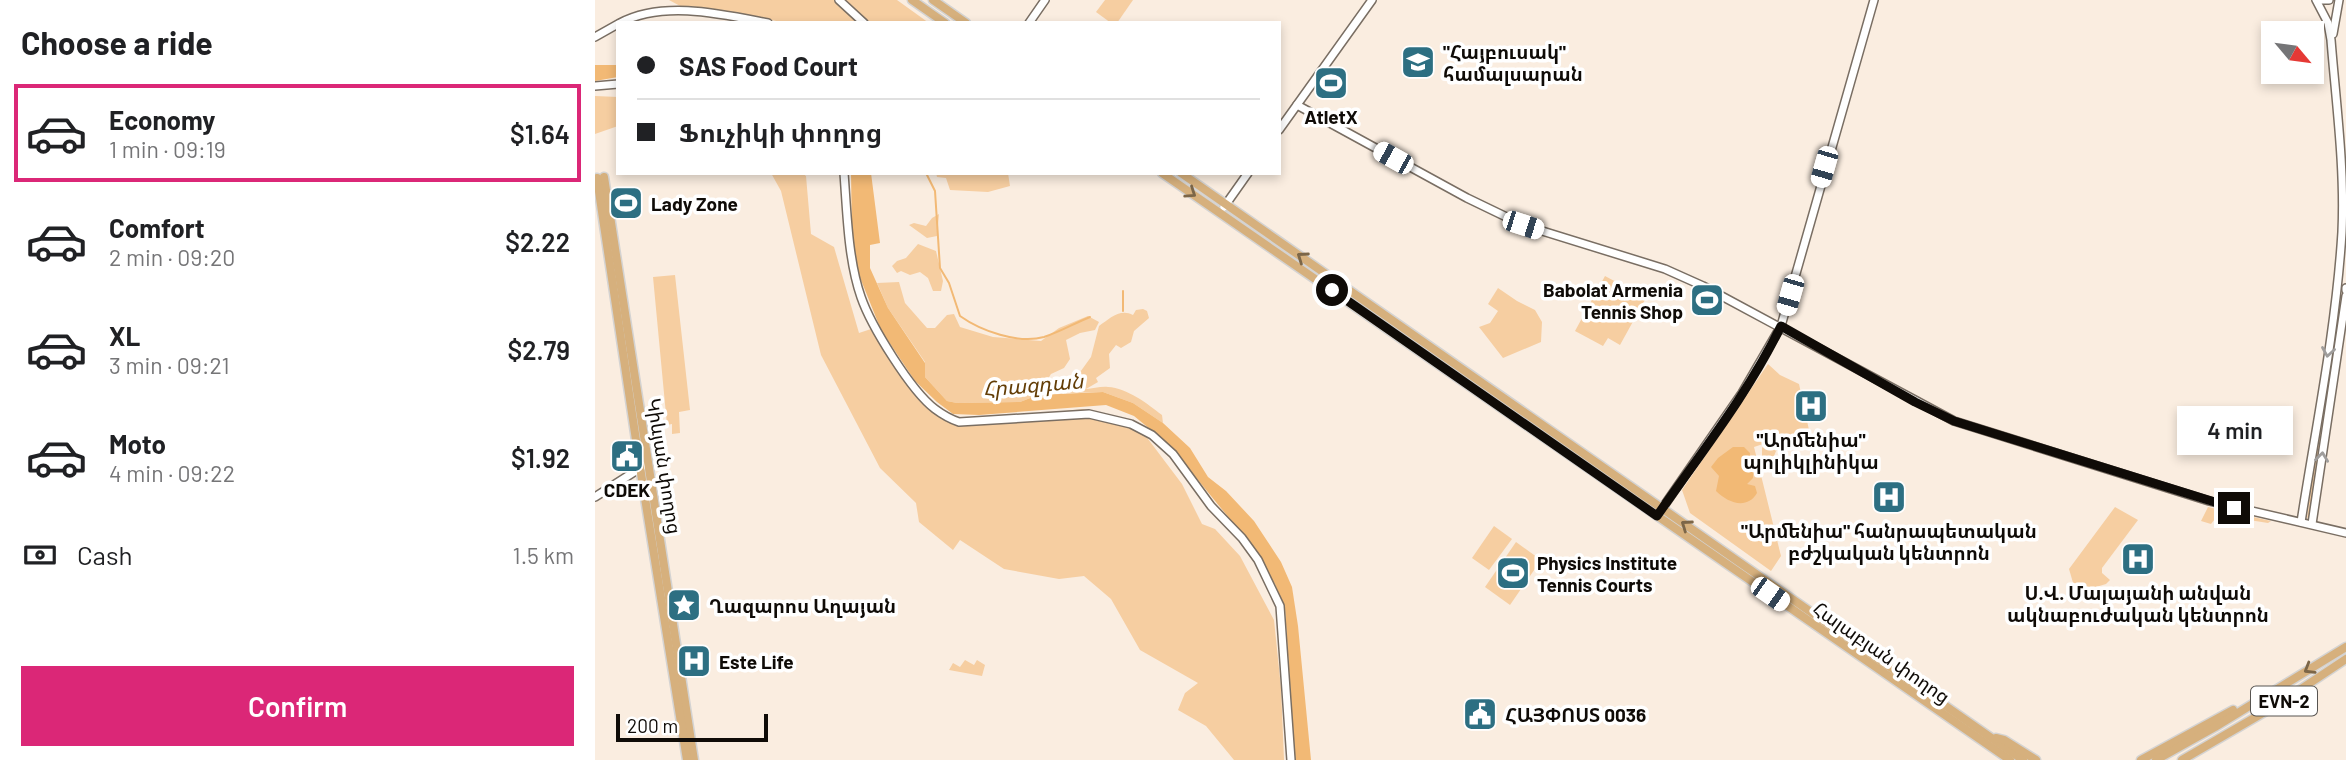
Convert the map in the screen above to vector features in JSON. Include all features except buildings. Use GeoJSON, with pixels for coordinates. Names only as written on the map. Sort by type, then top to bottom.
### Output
{"type":"FeatureCollection","features":[{"type":"Feature","properties":{"kind":"main road"},"geometry":{"type":"LineString","coordinates":[[912,0],[942,21]]}},
{"type":"Feature","properties":{"kind":"main road"},"geometry":{"type":"LineString","coordinates":[[933,0],[962,21]]}},
{"type":"Feature","properties":{"kind":"main road","name":"Հալաբյան փողոց"},"geometry":{"type":"LineString","coordinates":[[1165,175],[1389,324],[1990,741],[2000,744]]}},
{"type":"Feature","properties":{"kind":"main road","name":"Հալաբյան փողոց"},"geometry":{"type":"LineString","coordinates":[[1184,175],[1283,244],[1389,324]]}},
{"type":"Feature","properties":{"kind":"main road","name":"Կիևյան փողոց"},"geometry":{"type":"LineString","coordinates":[[601,178],[687,760]]}},
{"type":"Feature","properties":{"kind":"main road"},"geometry":{"type":"LineString","coordinates":[[1277,252],[1277,246],[1283,244]]}},
{"type":"Feature","properties":{"kind":"main road","name":"Կիևյան փողոց"},"geometry":{"type":"LineString","coordinates":[[665,599],[694,760]]}},
{"type":"Feature","properties":{"kind":"main road","name":"EVN-2"},"geometry":{"type":"LineString","coordinates":[[2156,760],[2346,647]]}},
{"type":"Feature","properties":{"kind":"main road","name":"EVN-2"},"geometry":{"type":"LineString","coordinates":[[2182,760],[2219,740],[2346,659]]}},
{"type":"Feature","properties":{"kind":"main road"},"geometry":{"type":"LineString","coordinates":[[2141,760],[2273,691]]}},
{"type":"Feature","properties":{"kind":"main road"},"geometry":{"type":"LineString","coordinates":[[2193,760],[2219,740]]}},
{"type":"Feature","properties":{"kind":"main road"},"geometry":{"type":"LineString","coordinates":[[2000,744],[2001,760]]}},
{"type":"Feature","properties":{"kind":"main road"},"geometry":{"type":"LineString","coordinates":[[2000,744],[2010,760]]}},
{"type":"Feature","properties":{"kind":"main road"},"geometry":{"type":"LineString","coordinates":[[2000,744],[2023,760]]}},
{"type":"Feature","properties":{"kind":"main road"},"geometry":{"type":"LineString","coordinates":[[2000,744],[2036,760]]}},
{"type":"Feature","properties":{"kind":"street"},"geometry":{"type":"LineString","coordinates":[[839,0],[862,21]]}},
{"type":"Feature","properties":{"kind":"street"},"geometry":{"type":"LineString","coordinates":[[1030,21],[1045,0]]}},
{"type":"Feature","properties":{"kind":"street"},"geometry":{"type":"LineString","coordinates":[[1281,127],[1373,0]]}},
{"type":"Feature","properties":{"kind":"street"},"geometry":{"type":"LineString","coordinates":[[1658,511],[1766,353],[1780,326],[1873,0]]}},
{"type":"Feature","properties":{"kind":"street"},"geometry":{"type":"LineString","coordinates":[[2301,522],[2334,320],[2342,230],[2331,40],[2328,23],[2318,0],[2329,0]]}},
{"type":"Feature","properties":{"kind":"street"},"geometry":{"type":"LineString","coordinates":[[2339,0],[2334,41],[2346,221]]}},
{"type":"Feature","properties":{"kind":"street"},"geometry":{"type":"LineString","coordinates":[[625,21],[640,14],[671,11],[703,12],[756,21]]}},
{"type":"Feature","properties":{"kind":"street"},"geometry":{"type":"LineString","coordinates":[[595,37],[616,26]]}},
{"type":"Feature","properties":{"kind":"street"},"geometry":{"type":"LineString","coordinates":[[595,86],[616,84]]}},
{"type":"Feature","properties":{"kind":"street"},"geometry":{"type":"LineString","coordinates":[[1297,105],[1467,198],[1523,225],[1665,269],[1780,326],[1954,421],[2210,501],[2346,534]]}},
{"type":"Feature","properties":{"kind":"street"},"geometry":{"type":"LineString","coordinates":[[844,175],[851,246],[861,298],[895,358],[934,408],[959,422],[1089,414],[1131,424],[1152,435],[1173,454],[1211,506],[1242,538],[1263,571],[1280,606],[1291,760]]}},
{"type":"Feature","properties":{"kind":"street"},"geometry":{"type":"LineString","coordinates":[[1220,213],[1247,175]]}},
{"type":"Feature","properties":{"kind":"street"},"geometry":{"type":"LineString","coordinates":[[2312,524],[2346,296]]}},
{"type":"Feature","properties":{"kind":"street"},"geometry":{"type":"LineString","coordinates":[[595,496],[644,466]]}},
{"type":"Feature","properties":{"kind":"shaded area"},"geometry":{"type":"Polygon","coordinates":[[[669,0],[897,0],[926,21],[776,21],[682,7],[669,0]]]}},
{"type":"Feature","properties":{"kind":"shaded area"},"geometry":{"type":"Polygon","coordinates":[[[1105,0],[1133,0],[1118,21],[1108,21],[1096,12],[1105,0]]]}},
{"type":"Feature","properties":{"kind":"shaded area"},"geometry":{"type":"Polygon","coordinates":[[[595,65],[616,65],[616,77],[595,81],[595,65]]]}},
{"type":"Feature","properties":{"kind":"shaded area"},"geometry":{"type":"Polygon","coordinates":[[[595,96],[616,97],[616,127],[595,134],[595,96]]]}},
{"type":"Feature","properties":{"kind":"shaded area"},"geometry":{"type":"Polygon","coordinates":[[[772,175],[806,176],[811,234],[834,247],[859,333],[871,329],[909,386],[934,412],[966,420],[1033,418],[1083,409],[1110,415],[1139,427],[1182,484],[1202,524],[1215,529],[1240,556],[1274,620],[1281,688],[1284,760],[1234,760],[1206,726],[1178,710],[1185,693],[1198,683],[1140,650],[1111,599],[1084,576],[1059,579],[1004,569],[960,540],[953,550],[919,522],[916,503],[880,468],[821,355],[781,191],[772,175]]]}},
{"type":"Feature","properties":{"kind":"shaded area"},"geometry":{"type":"Polygon","coordinates":[[[851,175],[871,175],[880,243],[870,245],[870,268],[888,308],[925,363],[925,377],[947,401],[1020,402],[1038,395],[1103,392],[1133,403],[1163,423],[1190,448],[1208,477],[1226,491],[1254,521],[1281,562],[1292,587],[1311,760],[1295,760],[1285,609],[1275,584],[1243,535],[1184,463],[1134,416],[1106,405],[979,415],[953,414],[915,381],[881,330],[859,275],[852,238],[851,175]]]}},
{"type":"Feature","properties":{"kind":"shaded area"},"geometry":{"type":"Polygon","coordinates":[[[1008,175],[1010,186],[988,192],[950,190],[946,178],[937,177],[1008,175]]]}},
{"type":"Feature","properties":{"kind":"shaded area"},"geometry":{"type":"Polygon","coordinates":[[[939,214],[937,236],[927,238],[909,225],[914,223],[926,226],[939,214]]]}},
{"type":"Feature","properties":{"kind":"shaded area"},"geometry":{"type":"Polygon","coordinates":[[[918,244],[936,251],[943,281],[941,291],[933,291],[928,278],[920,272],[910,275],[901,271],[897,273],[892,266],[906,258],[918,244]]]}},
{"type":"Feature","properties":{"kind":"shaded area"},"geometry":{"type":"Polygon","coordinates":[[[675,275],[690,410],[679,412],[680,433],[672,434],[672,424],[667,425],[653,277],[675,275]]]}},
{"type":"Feature","properties":{"kind":"shaded area"},"geometry":{"type":"Polygon","coordinates":[[[1605,276],[1646,298],[1620,345],[1608,338],[1603,346],[1575,331],[1605,276]]]}},
{"type":"Feature","properties":{"kind":"shaded area"},"geometry":{"type":"Polygon","coordinates":[[[899,282],[905,303],[927,328],[935,328],[947,315],[954,314],[960,327],[993,337],[1041,341],[1059,328],[1088,316],[1099,322],[1095,330],[1066,340],[1070,359],[1064,368],[1051,374],[1038,395],[1020,402],[947,401],[925,377],[925,362],[888,308],[877,283],[899,282]]]}},
{"type":"Feature","properties":{"kind":"shaded area"},"geometry":{"type":"Polygon","coordinates":[[[1498,288],[1535,310],[1542,322],[1541,342],[1503,358],[1479,327],[1490,323],[1498,311],[1488,304],[1498,288]]]}},
{"type":"Feature","properties":{"kind":"shaded area"},"geometry":{"type":"Polygon","coordinates":[[[2342,291],[2310,516],[2307,518],[2327,369],[2342,291]]]}},
{"type":"Feature","properties":{"kind":"shaded area"},"geometry":{"type":"Polygon","coordinates":[[[1136,310],[1147,311],[1149,318],[1134,331],[1131,342],[1121,348],[1116,345],[1109,354],[1110,368],[1096,378],[1098,382],[1086,389],[1108,387],[1130,393],[1162,415],[1163,423],[1133,403],[1103,392],[1065,393],[1091,357],[1099,326],[1119,314],[1133,315],[1136,310]]]}},
{"type":"Feature","properties":{"kind":"shaded area"},"geometry":{"type":"Polygon","coordinates":[[[1768,364],[1780,375],[1799,384],[1809,430],[1789,436],[1799,434],[1801,444],[1776,451],[1772,461],[1762,456],[1762,448],[1766,443],[1754,447],[1781,556],[1771,571],[1690,513],[1682,490],[1768,364]]]}},
{"type":"Feature","properties":{"kind":"shaded area"},"geometry":{"type":"Polygon","coordinates":[[[1733,447],[1744,447],[1750,453],[1749,462],[1743,466],[1753,471],[1753,478],[1747,484],[1755,486],[1757,493],[1748,502],[1737,503],[1716,491],[1719,476],[1711,467],[1733,447]]]}},
{"type":"Feature","properties":{"kind":"shaded area"},"geometry":{"type":"Polygon","coordinates":[[[2115,507],[2138,520],[2102,568],[2102,573],[2110,580],[2106,584],[2076,593],[2069,569],[2115,507]]]}},
{"type":"Feature","properties":{"kind":"shaded area"},"geometry":{"type":"Polygon","coordinates":[[[2208,507],[2271,521],[2268,523],[2218,515],[2211,524],[2201,521],[2208,507]]]}},
{"type":"Feature","properties":{"kind":"shaded area"},"geometry":{"type":"Polygon","coordinates":[[[1494,526],[1512,539],[1489,570],[1472,558],[1494,526]]]}},
{"type":"Feature","properties":{"kind":"shaded area","name":"Physics Institute Tennis Courts"},"geometry":{"type":"Polygon","coordinates":[[[1516,542],[1541,560],[1510,605],[1485,587],[1516,542]]]}},
{"type":"Feature","properties":{"kind":"shaded area"},"geometry":{"type":"Polygon","coordinates":[[[965,660],[974,665],[977,660],[985,665],[982,676],[949,670],[953,663],[960,667],[965,660]]]}},
{"type":"Feature","properties":{"kind":"waterway"},"geometry":{"type":"LineString","coordinates":[[927,175],[935,191],[940,268],[949,283],[960,316],[978,327],[1023,339],[1044,337],[1090,317]]}},
{"type":"Feature","properties":{"kind":"waterway"},"geometry":{"type":"LineString","coordinates":[[1123,291],[1123,311]]}},
{"type":"Feature","properties":{"kind":"place","name":"\"Հայբուսակ\" համալսարան"},"geometry":{"type":"Point","coordinates":[1418,62]}},
{"type":"Feature","properties":{"kind":"place","name":"AtletX"},"geometry":{"type":"Point","coordinates":[1331,83]}},
{"type":"Feature","properties":{"kind":"place","name":"Lady Zone"},"geometry":{"type":"Point","coordinates":[626,203]}},
{"type":"Feature","properties":{"kind":"place","name":"Babolat Armenia Tennis Shop"},"geometry":{"type":"Point","coordinates":[1707,300]}},
{"type":"Feature","properties":{"kind":"place","name":"\"Արմենիա\" պոլիկլինիկա"},"geometry":{"type":"Point","coordinates":[1811,406]}},
{"type":"Feature","properties":{"kind":"place","name":"CDEK"},"geometry":{"type":"Point","coordinates":[627,456]}},
{"type":"Feature","properties":{"kind":"place","name":"\"Արմենիա\" հանրապետական բժշկական կենտրոն"},"geometry":{"type":"Point","coordinates":[1889,497]}},
{"type":"Feature","properties":{"kind":"place","name":"Ս.Վ. Մալայանի անվան ակնաբուժական կենտրոն"},"geometry":{"type":"Point","coordinates":[2138,559]}},
{"type":"Feature","properties":{"kind":"place","name":"Physics Institute Tennis Courts"},"geometry":{"type":"Point","coordinates":[1513,573]}},
{"type":"Feature","properties":{"kind":"place","name":"Ղազարոս Աղայան"},"geometry":{"type":"Point","coordinates":[684,605]}},
{"type":"Feature","properties":{"kind":"place","name":"Este Life"},"geometry":{"type":"Point","coordinates":[694,661]}},
{"type":"Feature","properties":{"kind":"place","name":"ՀԱՅՓՈՍՏ 0036"},"geometry":{"type":"Point","coordinates":[1480,714]}},
{"type":"Feature","properties":{"kind":"route"},"geometry":{"type":"LineString","coordinates":[[1332,290],[1657,516],[1742,393],[1781,326],[1915,402],[1954,421],[2234,508]]}},
{"type":"Feature","properties":{"kind":"water label","name":"Հրազդան"},"geometry":{"type":"Point","coordinates":[1033,384]}}]}
